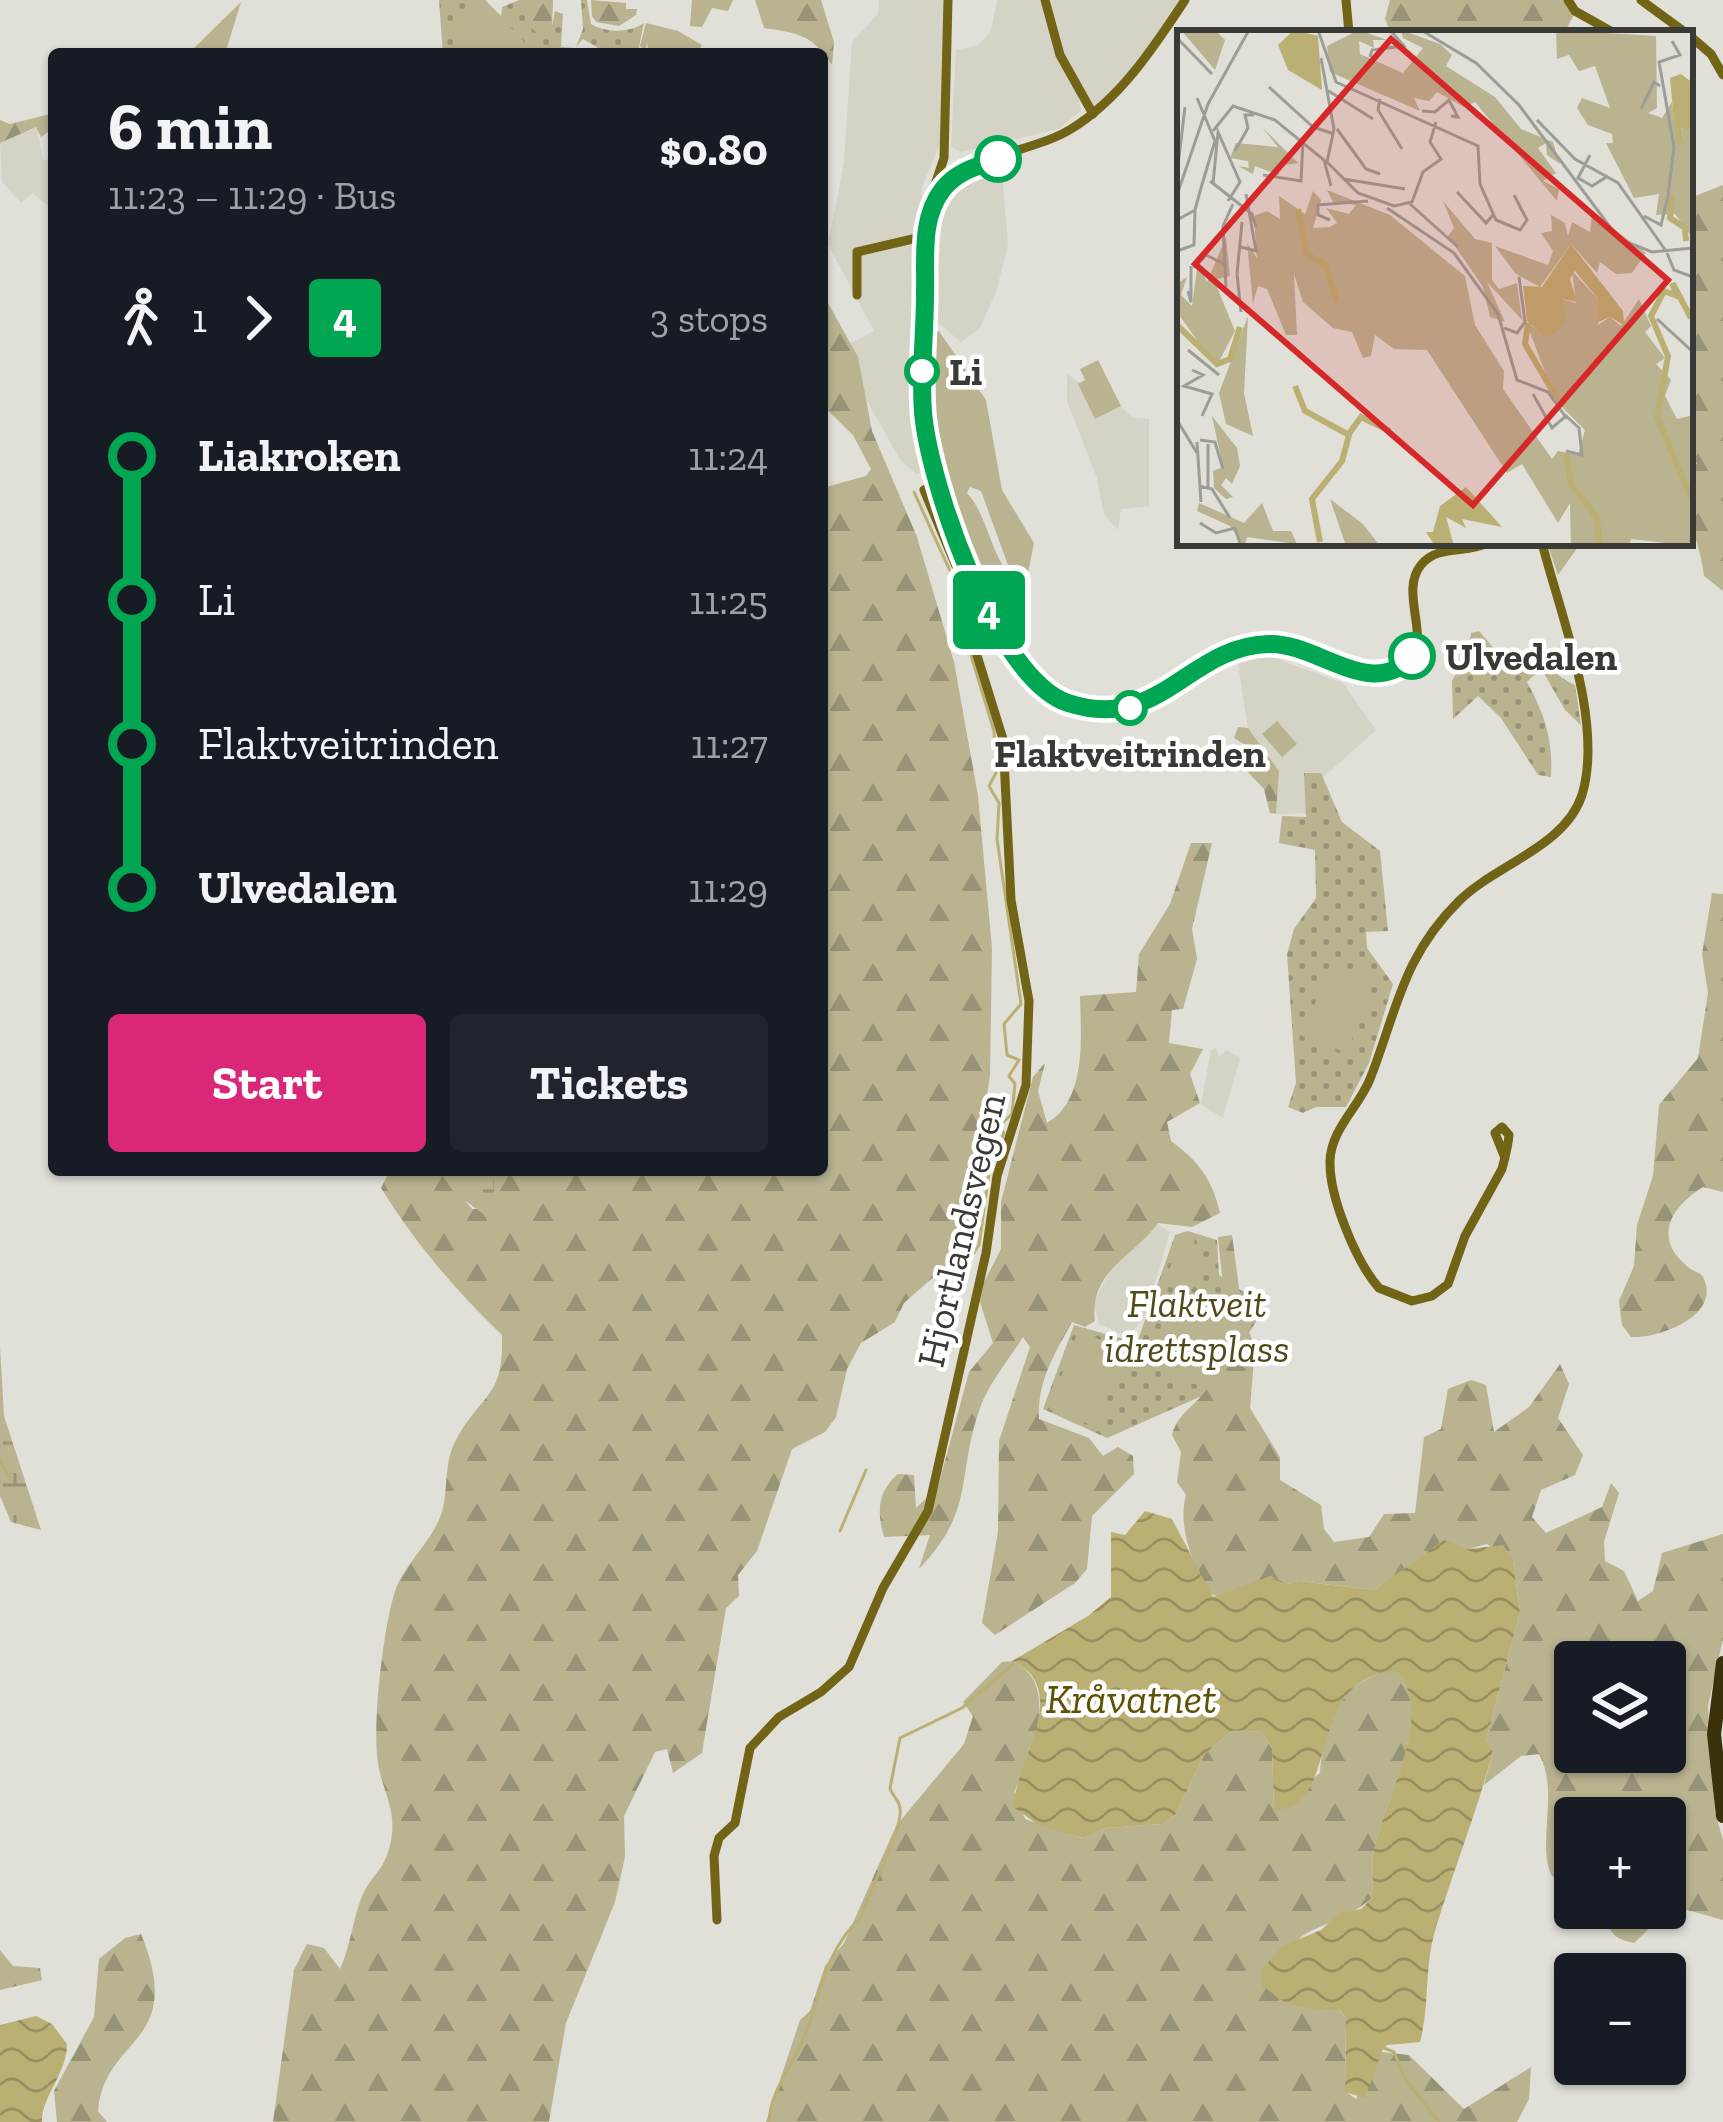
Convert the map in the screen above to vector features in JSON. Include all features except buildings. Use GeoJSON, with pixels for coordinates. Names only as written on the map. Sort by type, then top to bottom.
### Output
{"type":"FeatureCollection","features":[{"type":"Feature","properties":{"kind":"highway"},"geometry":{"type":"LineString","coordinates":[[1723,1663],[1714,1734],[1723,1816]]}},
{"type":"Feature","properties":{"kind":"main road"},"geometry":{"type":"LineString","coordinates":[[857,295],[856,252],[917,238],[924,206],[943,166],[948,0]]}},
{"type":"Feature","properties":{"kind":"main road"},"geometry":{"type":"LineString","coordinates":[[1045,0],[1060,56],[1093,114]]}},
{"type":"Feature","properties":{"kind":"main road"},"geometry":{"type":"LineString","coordinates":[[1185,0],[1126,82],[1093,114],[1055,137],[964,171],[944,188],[928,219],[923,412],[939,482],[1012,659],[1052,696],[1094,709],[1144,704],[1225,653],[1266,644],[1307,649],[1358,672],[1388,673],[1406,663],[1418,643],[1412,586],[1423,562],[1440,552],[1472,546]]}},
{"type":"Feature","properties":{"kind":"main road"},"geometry":{"type":"LineString","coordinates":[[1346,0],[1348,30]]}},
{"type":"Feature","properties":{"kind":"main road"},"geometry":{"type":"LineString","coordinates":[[1568,0],[1575,11],[1609,30]]}},
{"type":"Feature","properties":{"kind":"main road"},"geometry":{"type":"LineString","coordinates":[[1640,0],[1682,30]]}},
{"type":"Feature","properties":{"kind":"main road"},"geometry":{"type":"LineString","coordinates":[[1693,38],[1712,54],[1723,75]]}},
{"type":"Feature","properties":{"kind":"main road","name":"Hjortlandsvegen"},"geometry":{"type":"LineString","coordinates":[[717,1920],[714,1856],[719,1838],[734,1823],[751,1748],[779,1717],[821,1692],[849,1667],[883,1588],[928,1511],[990,1237],[997,1176],[1026,1085],[1029,1001],[1011,900],[1003,739],[975,649],[967,590],[924,490],[939,482]]}},
{"type":"Feature","properties":{"kind":"main road"},"geometry":{"type":"LineString","coordinates":[[1505,1158],[1465,1236],[1457,1270],[1448,1284],[1432,1296],[1412,1300],[1392,1296],[1375,1283],[1332,1178],[1333,1143],[1370,1079],[1400,982],[1427,937],[1477,884],[1557,832],[1573,814],[1584,783],[1582,701],[1543,546]]}},
{"type":"Feature","properties":{"kind":"shaded area"},"geometry":{"type":"Polygon","coordinates":[[[879,0],[944,0],[941,141],[922,187],[914,351],[931,468],[917,474],[901,461],[853,376],[848,345],[874,331],[828,244],[844,163],[852,42],[878,14],[879,0]]]}},
{"type":"Feature","properties":{"kind":"shaded area"},"geometry":{"type":"Polygon","coordinates":[[[997,0],[1040,0],[1049,28],[1047,0],[1183,0],[1130,77],[1099,104],[1090,109],[1078,96],[1081,111],[1058,129],[961,152],[951,147],[956,50],[978,45],[991,31],[997,0]]]}},
{"type":"Feature","properties":{"kind":"shaded area"},"geometry":{"type":"Polygon","coordinates":[[[37,127],[43,161],[48,159],[48,205],[32,193],[21,203],[2,182],[0,143],[37,127]]]}},
{"type":"Feature","properties":{"kind":"shaded area"},"geometry":{"type":"Polygon","coordinates":[[[1001,163],[1008,245],[996,292],[980,328],[961,342],[934,319],[944,199],[959,182],[1001,163]]]}},
{"type":"Feature","properties":{"kind":"shaded area"},"geometry":{"type":"Polygon","coordinates":[[[1067,374],[1080,383],[1097,417],[1121,406],[1133,418],[1149,419],[1149,506],[1121,509],[1118,530],[1104,514],[1097,478],[1067,401],[1067,374]]]}},
{"type":"Feature","properties":{"kind":"shaded area"},"geometry":{"type":"Polygon","coordinates":[[[1269,656],[1343,683],[1376,730],[1321,779],[1319,813],[1276,814],[1279,771],[1248,728],[1237,658],[1269,656]]]}},
{"type":"Feature","properties":{"kind":"shaded area"},"geometry":{"type":"Polygon","coordinates":[[[1216,1048],[1219,1057],[1227,1050],[1240,1058],[1223,1118],[1201,1104],[1211,1050],[1216,1048]]]}},
{"type":"Feature","properties":{"kind":"shaded area"},"geometry":{"type":"Polygon","coordinates":[[[1155,1223],[1170,1232],[1146,1313],[1129,1337],[1099,1324],[1094,1303],[1124,1242],[1155,1223]]]}},
{"type":"Feature","properties":{"kind":"green space"},"geometry":{"type":"Polygon","coordinates":[[[439,0],[485,0],[501,16],[502,7],[519,0],[553,0],[552,26],[555,11],[563,14],[561,47],[573,48],[555,47],[443,48],[439,0]]]}},
{"type":"Feature","properties":{"kind":"green space"},"geometry":{"type":"Polygon","coordinates":[[[479,0],[485,0],[529,48],[464,48],[447,30],[479,0]]]}},
{"type":"Feature","properties":{"kind":"green space"},"geometry":{"type":"Polygon","coordinates":[[[526,0],[553,0],[551,24],[537,33],[528,25],[533,18],[526,0]]]}},
{"type":"Feature","properties":{"kind":"green space"},"geometry":{"type":"Polygon","coordinates":[[[581,0],[587,0],[591,24],[597,27],[625,30],[644,23],[639,48],[599,48],[583,39],[576,47],[583,29],[581,0]]]}},
{"type":"Feature","properties":{"kind":"green space"},"geometry":{"type":"Polygon","coordinates":[[[591,0],[626,3],[626,9],[637,9],[636,15],[619,26],[596,22],[591,0]]]}},
{"type":"Feature","properties":{"kind":"green space"},"geometry":{"type":"Polygon","coordinates":[[[692,0],[733,0],[728,11],[712,8],[702,27],[690,26],[692,0]]]}},
{"type":"Feature","properties":{"kind":"green space"},"geometry":{"type":"Polygon","coordinates":[[[755,0],[821,0],[834,42],[832,65],[828,48],[764,28],[755,0]]]}},
{"type":"Feature","properties":{"kind":"green space"},"geometry":{"type":"Polygon","coordinates":[[[1390,0],[1567,0],[1575,13],[1566,30],[1390,30],[1385,19],[1390,0]]]}},
{"type":"Feature","properties":{"kind":"green space"},"geometry":{"type":"Polygon","coordinates":[[[241,2],[227,48],[194,48],[241,2]]]}},
{"type":"Feature","properties":{"kind":"green space"},"geometry":{"type":"Polygon","coordinates":[[[646,23],[678,31],[702,45],[700,48],[640,46],[646,23]]]}},
{"type":"Feature","properties":{"kind":"green space"},"geometry":{"type":"Polygon","coordinates":[[[48,114],[48,132],[41,137],[36,127],[0,143],[0,120],[10,124],[48,114]]]}},
{"type":"Feature","properties":{"kind":"green space"},"geometry":{"type":"Polygon","coordinates":[[[1723,185],[1723,591],[1704,576],[1693,527],[1697,463],[1693,459],[1693,197],[1723,185]]]}},
{"type":"Feature","properties":{"kind":"green space"},"geometry":{"type":"Polygon","coordinates":[[[828,303],[858,357],[872,431],[917,537],[954,662],[978,796],[992,948],[990,1075],[968,1222],[946,1266],[904,1303],[895,1322],[861,1343],[847,1369],[836,1417],[825,1432],[792,1449],[757,1551],[738,1575],[739,1596],[726,1608],[702,1753],[673,1773],[667,1749],[655,1752],[624,1816],[625,1857],[615,1902],[566,2023],[549,2122],[273,2122],[294,1970],[307,1944],[324,1948],[340,1969],[361,1899],[390,1847],[392,1815],[378,1763],[376,1725],[395,1591],[439,1520],[452,1450],[490,1394],[502,1356],[502,1335],[437,1266],[381,1188],[387,1176],[445,1176],[472,1209],[494,1209],[494,1176],[828,1176],[828,486],[866,476],[871,469],[853,435],[828,411],[828,303]]]}},
{"type":"Feature","properties":{"kind":"green space"},"geometry":{"type":"Polygon","coordinates":[[[939,331],[986,400],[1002,490],[1034,543],[1027,578],[1012,576],[981,491],[970,487],[967,493],[998,556],[1013,578],[1025,586],[1017,642],[1026,655],[1023,667],[941,476],[929,412],[928,336],[939,331]]]}},
{"type":"Feature","properties":{"kind":"green space"},"geometry":{"type":"Polygon","coordinates":[[[1098,360],[1121,406],[1095,419],[1078,384],[1085,380],[1080,369],[1098,360]]]}},
{"type":"Feature","properties":{"kind":"green space"},"geometry":{"type":"Polygon","coordinates":[[[1548,546],[1578,547],[1558,575],[1548,546]]]}},
{"type":"Feature","properties":{"kind":"green space"},"geometry":{"type":"Polygon","coordinates":[[[1479,631],[1513,671],[1533,656],[1575,685],[1581,725],[1565,710],[1541,668],[1527,682],[1546,728],[1551,777],[1538,775],[1501,718],[1478,696],[1453,719],[1452,681],[1466,664],[1471,633],[1479,631]]]}},
{"type":"Feature","properties":{"kind":"green space"},"geometry":{"type":"Polygon","coordinates":[[[1277,721],[1297,744],[1282,757],[1262,734],[1277,721]]]}},
{"type":"Feature","properties":{"kind":"green space"},"geometry":{"type":"Polygon","coordinates":[[[1238,727],[1248,728],[1279,771],[1276,814],[1270,813],[1264,789],[1244,768],[1247,746],[1234,738],[1238,727]]]}},
{"type":"Feature","properties":{"kind":"green space"},"geometry":{"type":"Polygon","coordinates":[[[1304,773],[1321,773],[1342,822],[1380,851],[1388,931],[1366,932],[1367,948],[1393,984],[1369,1063],[1346,1107],[1316,1107],[1303,1113],[1288,1107],[1296,1083],[1287,954],[1294,929],[1316,898],[1315,850],[1279,843],[1282,816],[1306,817],[1304,773]]]}},
{"type":"Feature","properties":{"kind":"green space"},"geometry":{"type":"Polygon","coordinates":[[[1191,843],[1212,843],[1192,929],[1197,959],[1183,1009],[1172,1010],[1169,1043],[1203,1049],[1190,1074],[1200,1103],[1167,1122],[1171,1141],[1208,1180],[1220,1213],[1192,1227],[1158,1223],[1106,1277],[1095,1304],[1095,1321],[1085,1327],[1072,1322],[1059,1346],[1044,1381],[1039,1419],[1089,1438],[1103,1456],[1118,1447],[1133,1456],[1134,1474],[1092,1516],[1087,1569],[1075,1583],[995,1635],[982,1623],[998,1532],[999,1441],[1030,1347],[1023,1337],[983,1401],[949,1528],[919,1569],[930,1535],[884,1537],[881,1503],[898,1474],[914,1475],[916,1508],[938,1487],[969,1372],[993,1343],[980,1302],[982,1286],[1001,1249],[1001,1202],[1033,1077],[1045,1063],[1038,1091],[1047,1123],[1060,1113],[1075,1084],[1081,1049],[1080,996],[1136,992],[1139,954],[1170,904],[1191,843]]]}},
{"type":"Feature","properties":{"kind":"green space"},"geometry":{"type":"Polygon","coordinates":[[[1712,893],[1723,894],[1723,1192],[1703,1187],[1692,1195],[1675,1213],[1668,1234],[1677,1256],[1702,1275],[1707,1291],[1696,1314],[1684,1322],[1656,1334],[1631,1337],[1622,1325],[1619,1301],[1634,1266],[1637,1225],[1653,1176],[1659,1105],[1698,1058],[1708,993],[1702,954],[1712,893]]]}},
{"type":"Feature","properties":{"kind":"green space"},"geometry":{"type":"Polygon","coordinates":[[[1331,963],[1375,980],[1347,1053],[1302,1036],[1331,963]]]}},
{"type":"Feature","properties":{"kind":"green space"},"geometry":{"type":"Polygon","coordinates":[[[443,1176],[494,1176],[494,1209],[483,1214],[453,1191],[443,1176]]]}},
{"type":"Feature","properties":{"kind":"green space","name":"Flaktveit idrettsplass"},"geometry":{"type":"Polygon","coordinates":[[[1188,1231],[1217,1240],[1219,1275],[1265,1307],[1213,1391],[1107,1438],[1043,1409],[1074,1325],[1137,1343],[1175,1235],[1188,1231]]]}},
{"type":"Feature","properties":{"kind":"green space"},"geometry":{"type":"Polygon","coordinates":[[[1232,1235],[1243,1318],[1255,1346],[1250,1408],[1280,1457],[1280,1480],[1321,1505],[1324,1529],[1334,1542],[1369,1537],[1384,1514],[1415,1513],[1424,1437],[1441,1429],[1448,1389],[1471,1380],[1486,1385],[1494,1432],[1529,1407],[1560,1364],[1569,1384],[1558,1418],[1583,1455],[1575,1475],[1541,1490],[1532,1517],[1546,1533],[1602,1507],[1611,1483],[1619,1493],[1604,1542],[1605,1561],[1624,1571],[1638,1601],[1653,1591],[1662,1553],[1723,1534],[1723,1639],[1708,1706],[1715,1812],[1723,1840],[1723,1920],[1686,1910],[1686,1797],[1554,1797],[1554,1877],[1547,1859],[1547,1783],[1539,1754],[1521,1756],[1484,1785],[1493,1751],[1486,1740],[1520,1612],[1513,1560],[1487,1544],[1468,1549],[1444,1541],[1374,1590],[1299,1581],[1287,1584],[1271,1576],[1222,1597],[1206,1593],[1185,1533],[1186,1495],[1177,1482],[1181,1452],[1172,1435],[1216,1372],[1225,1314],[1218,1237],[1232,1235]]]}},
{"type":"Feature","properties":{"kind":"green space"},"geometry":{"type":"Polygon","coordinates":[[[1179,1236],[1195,1238],[1194,1244],[1202,1247],[1193,1289],[1166,1282],[1179,1236]]]}},
{"type":"Feature","properties":{"kind":"green space"},"geometry":{"type":"Polygon","coordinates":[[[1183,1296],[1230,1310],[1207,1388],[1160,1373],[1183,1296]]]}},
{"type":"Feature","properties":{"kind":"green space"},"geometry":{"type":"Polygon","coordinates":[[[1078,1331],[1126,1350],[1096,1427],[1049,1409],[1078,1331]]]}},
{"type":"Feature","properties":{"kind":"green space"},"geometry":{"type":"Polygon","coordinates":[[[0,1347],[4,1416],[41,1530],[11,1522],[0,1496],[0,1347]]]}},
{"type":"Feature","properties":{"kind":"green space"},"geometry":{"type":"Polygon","coordinates":[[[1012,1661],[1027,1671],[1039,1701],[1035,1739],[1014,1792],[1025,1819],[1082,1838],[1106,1828],[1163,1824],[1176,1814],[1204,1755],[1233,1730],[1262,1732],[1272,1748],[1274,1810],[1320,1773],[1332,1720],[1350,1692],[1379,1674],[1398,1671],[1408,1690],[1409,1736],[1374,1850],[1373,1897],[1301,1937],[1262,1985],[1298,2006],[1339,2009],[1346,2019],[1345,2091],[1356,2099],[1381,2052],[1409,2055],[1464,2109],[1531,2067],[1529,2099],[1517,2122],[766,2122],[800,2020],[810,2011],[825,1966],[844,1943],[896,1826],[964,1744],[973,1716],[963,1702],[1002,1662],[1012,1661]]]}},
{"type":"Feature","properties":{"kind":"green space"},"geometry":{"type":"Polygon","coordinates":[[[1610,1929],[1649,1929],[1634,1943],[1610,1929]]]}},
{"type":"Feature","properties":{"kind":"green space"},"geometry":{"type":"Polygon","coordinates":[[[141,1934],[153,1971],[155,1998],[139,2036],[103,2086],[98,2111],[107,2122],[57,2122],[54,2091],[94,2017],[99,1959],[125,1938],[141,1934]]]}},
{"type":"Feature","properties":{"kind":"green space"},"geometry":{"type":"Polygon","coordinates":[[[0,1950],[13,1966],[40,1968],[42,1980],[0,1990],[0,1950]]]}},
{"type":"Feature","properties":{"kind":"water","name":"Kråvatnet"},"geometry":{"type":"Polygon","coordinates":[[[1145,1511],[1172,1519],[1213,1597],[1271,1576],[1287,1584],[1299,1581],[1374,1590],[1444,1540],[1468,1549],[1503,1545],[1513,1560],[1520,1612],[1486,1740],[1493,1751],[1432,1945],[1420,2042],[1387,2045],[1365,2098],[1345,2092],[1346,2019],[1340,2010],[1307,2008],[1280,1999],[1262,1986],[1262,1970],[1282,1946],[1321,1930],[1340,1913],[1361,1909],[1373,1897],[1374,1850],[1409,1736],[1408,1691],[1398,1672],[1368,1678],[1348,1694],[1309,1788],[1295,1804],[1274,1810],[1272,1748],[1262,1732],[1233,1730],[1204,1755],[1176,1814],[1163,1824],[1106,1828],[1083,1838],[1040,1826],[1013,1807],[1040,1707],[1030,1673],[1012,1661],[1111,1597],[1111,1532],[1125,1535],[1145,1511]]]}},
{"type":"Feature","properties":{"kind":"water"},"geometry":{"type":"Polygon","coordinates":[[[36,2016],[52,2024],[67,2044],[63,2065],[45,2103],[42,2122],[0,2122],[0,2025],[36,2016]]]}},
{"type":"Feature","properties":{"kind":"waterway"},"geometry":{"type":"LineString","coordinates":[[914,492],[961,595],[966,639],[994,731],[996,773],[989,786],[999,803],[997,839],[1021,1004],[1004,1024],[1007,1055],[1019,1060],[1009,1076],[1015,1084],[1012,1114],[999,1126],[1004,1133],[989,1173],[979,1245],[957,1277]]}},
{"type":"Feature","properties":{"kind":"waterway"},"geometry":{"type":"LineString","coordinates":[[0,1460],[10,1479]]}},
{"type":"Feature","properties":{"kind":"waterway"},"geometry":{"type":"LineString","coordinates":[[840,1531],[866,1470]]}},
{"type":"Feature","properties":{"kind":"waterway"},"geometry":{"type":"LineString","coordinates":[[769,2122],[825,1973],[839,1944],[861,1917],[897,1827],[899,1804],[890,1788],[900,1738],[962,1708],[1013,1664]]}},
{"type":"Feature","properties":{"kind":"waterway"},"geometry":{"type":"LineString","coordinates":[[1384,2048],[1394,2052],[1406,2080],[1439,2122]]}},
{"type":"Feature","properties":{"kind":"bus line","name":"4"},"geometry":{"type":"LineString","coordinates":[[998,159],[956,177],[944,188],[928,219],[923,412],[941,498],[1004,647],[1021,671],[1064,702],[1108,710],[1144,704],[1225,653],[1248,646],[1307,649],[1358,672],[1380,675],[1412,656]]}},
{"type":"Feature","properties":{"kind":"place","name":"Li"},"geometry":{"type":"Point","coordinates":[922,371]}},
{"type":"Feature","properties":{"kind":"place","name":"Ulvedalen"},"geometry":{"type":"Point","coordinates":[1412,656]}},
{"type":"Feature","properties":{"kind":"place","name":"Flaktveitrinden"},"geometry":{"type":"Point","coordinates":[1130,708]}}]}
